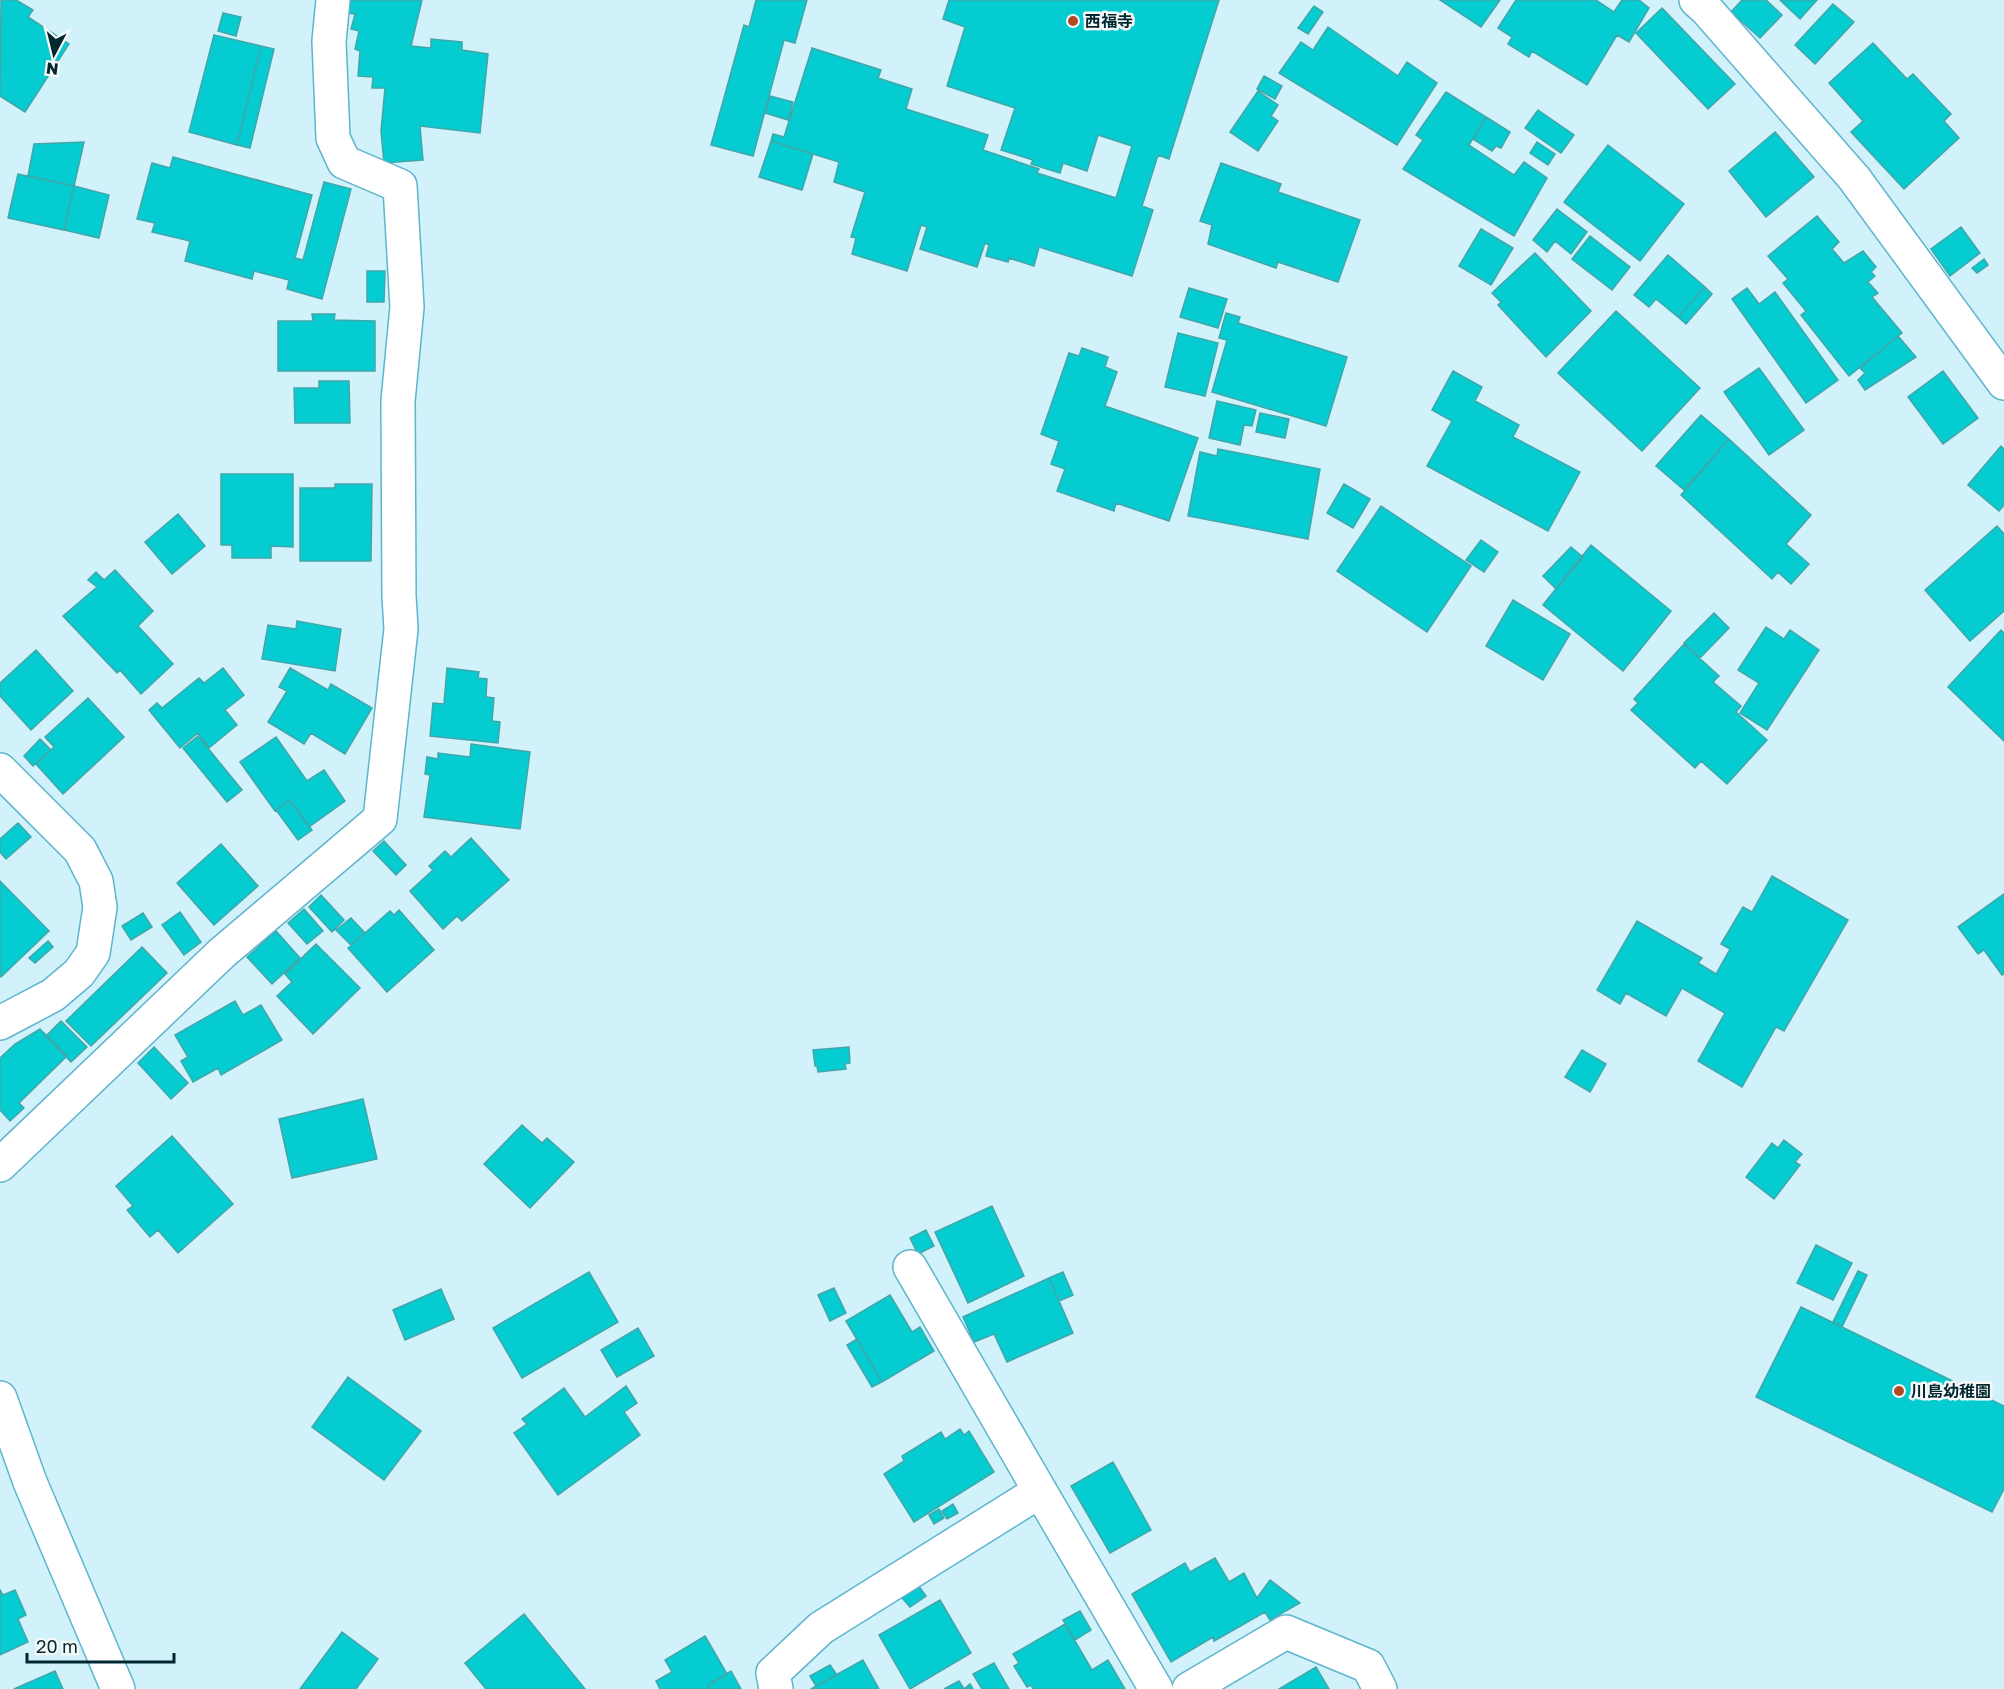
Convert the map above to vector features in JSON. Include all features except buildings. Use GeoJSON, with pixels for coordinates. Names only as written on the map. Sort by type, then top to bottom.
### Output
{"type":"FeatureCollection","features":[{"type":"Feature","properties":{"kind":"street"},"geometry":{"type":"LineString","coordinates":[[0,1165],[222,952],[380,819],[401,629],[398,401],[407,296],[400,186],[344,162],[333,138],[329,41],[333,0]]}},
{"type":"Feature","properties":{"kind":"street"},"geometry":{"type":"LineString","coordinates":[[1696,0],[1854,178],[2004,383]]}},
{"type":"Feature","properties":{"kind":"street"},"geometry":{"type":"LineString","coordinates":[[0,770],[80,850],[96,881],[100,907],[93,953],[79,973],[52,995],[0,1023]]}},
{"type":"Feature","properties":{"kind":"street"},"geometry":{"type":"LineString","coordinates":[[910,1267],[1156,1689]]}},
{"type":"Feature","properties":{"kind":"street"},"geometry":{"type":"LineString","coordinates":[[0,1398],[30,1482],[118,1689]]}},
{"type":"Feature","properties":{"kind":"street"},"geometry":{"type":"LineString","coordinates":[[776,1689],[773,1673],[821,1628],[1040,1491]]}},
{"type":"Feature","properties":{"kind":"street"},"geometry":{"type":"LineString","coordinates":[[1189,1689],[1286,1632],[1368,1666],[1380,1689]]}},
{"type":"Feature","properties":{"kind":"place","name":"西福寺"},"geometry":{"type":"Point","coordinates":[1073,21]}},
{"type":"Feature","properties":{"kind":"place","name":"川島幼稚園"},"geometry":{"type":"Point","coordinates":[1899,1391]}}]}
